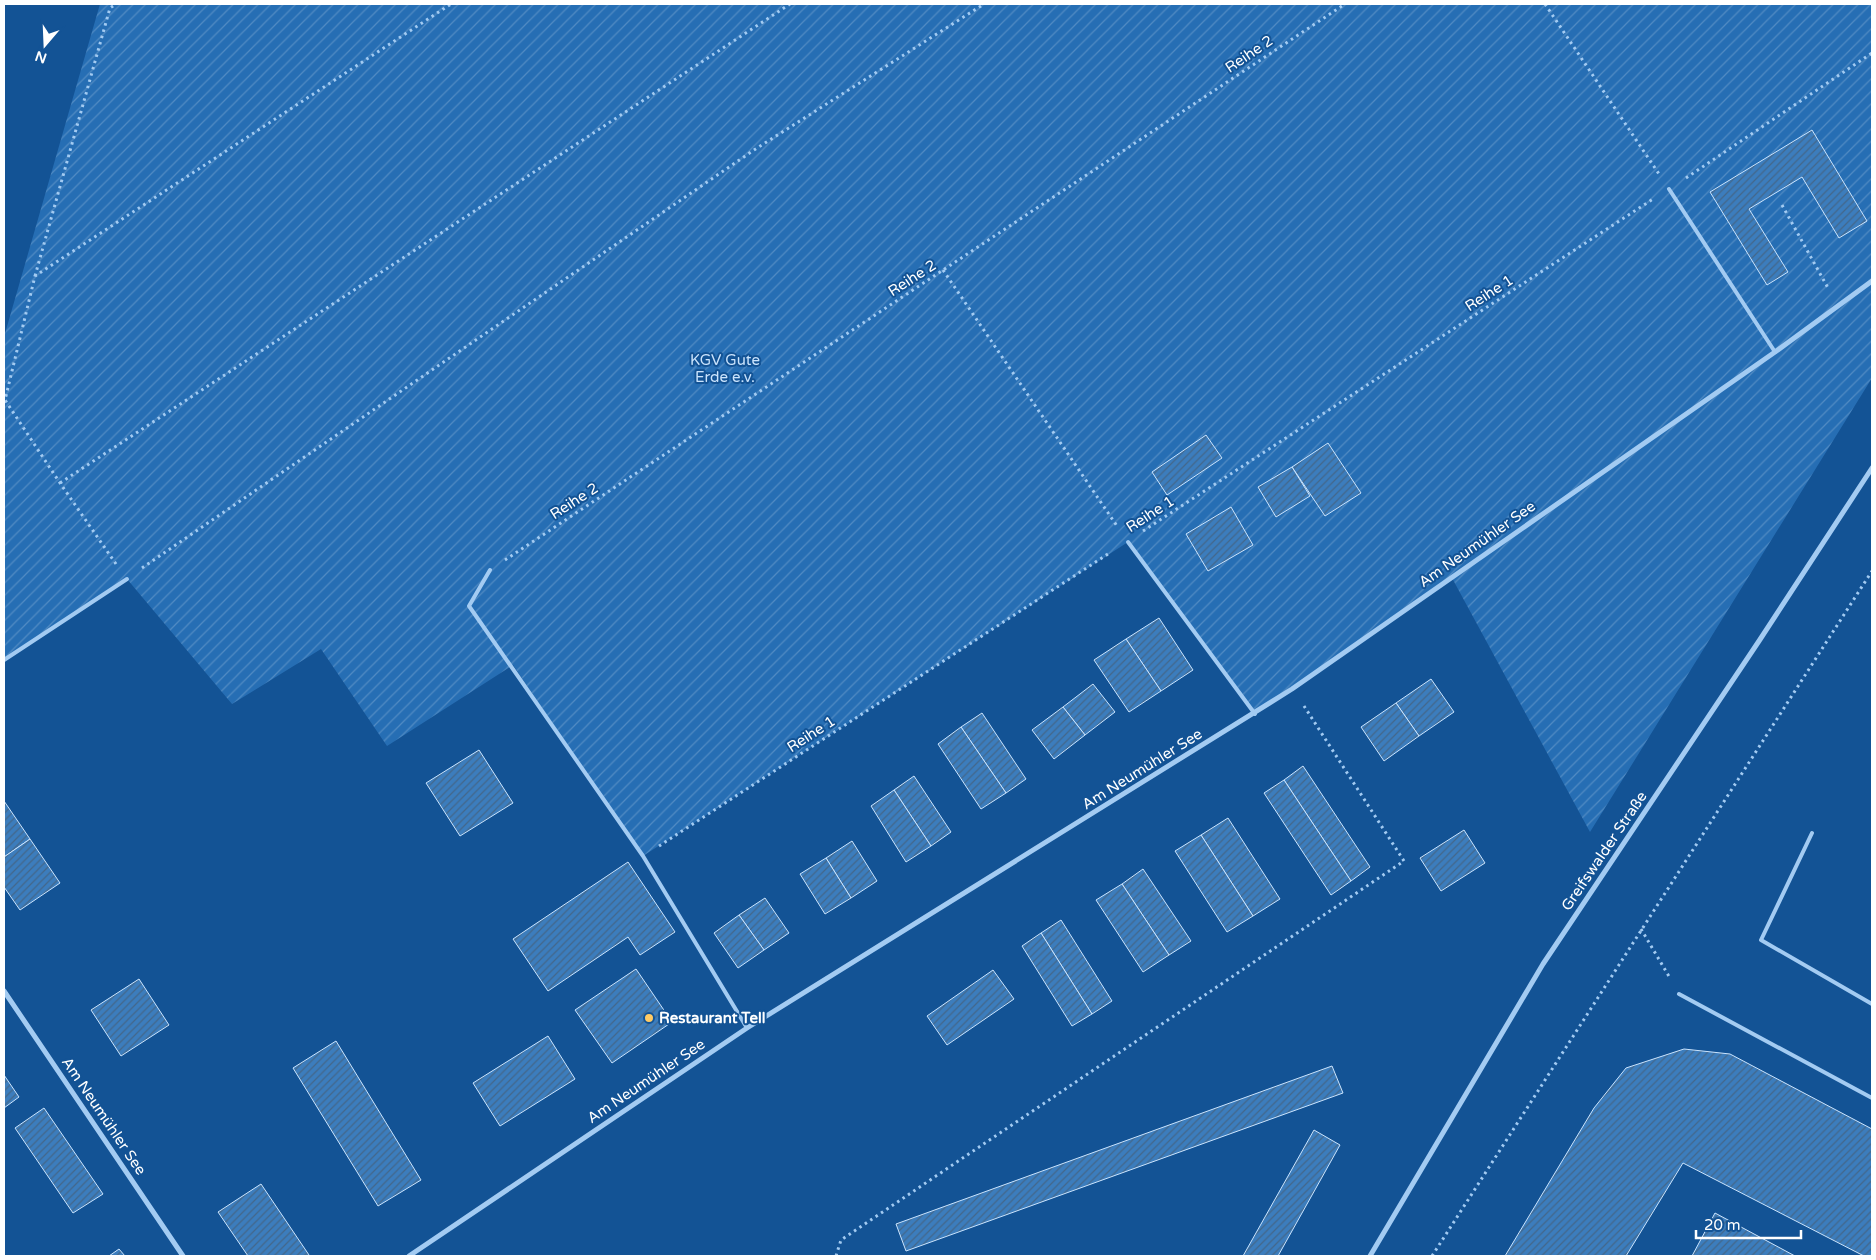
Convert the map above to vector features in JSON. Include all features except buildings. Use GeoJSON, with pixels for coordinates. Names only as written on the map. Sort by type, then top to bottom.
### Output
{"type":"FeatureCollection","features":[{"type":"Feature","properties":{"kind":"street","name":"Am Neumühler See"},"geometry":{"type":"LineString","coordinates":[[409,1256],[747,1028],[1292,690],[1775,352],[1872,281]]}},
{"type":"Feature","properties":{"kind":"street","name":"Greifswalder Straße"},"geometry":{"type":"LineString","coordinates":[[1370,1256],[1543,964],[1872,468]]}},
{"type":"Feature","properties":{"kind":"street","name":"Am Neumühler See"},"geometry":{"type":"LineString","coordinates":[[4,991],[183,1256]]}},
{"type":"Feature","properties":{"kind":"lane"},"geometry":{"type":"LineString","coordinates":[[1669,189],[1775,352]]}},
{"type":"Feature","properties":{"kind":"lane"},"geometry":{"type":"LineString","coordinates":[[1128,542],[1255,714]]}},
{"type":"Feature","properties":{"kind":"lane"},"geometry":{"type":"LineString","coordinates":[[490,570],[469,606],[643,856],[747,1028]]}},
{"type":"Feature","properties":{"kind":"lane"},"geometry":{"type":"LineString","coordinates":[[4,660],[127,579]]}},
{"type":"Feature","properties":{"kind":"lane"},"geometry":{"type":"LineString","coordinates":[[1812,833],[1761,940],[1872,1004]]}},
{"type":"Feature","properties":{"kind":"lane"},"geometry":{"type":"LineString","coordinates":[[1680,994],[1872,1098]]}},
{"type":"Feature","properties":{"kind":"path"},"geometry":{"type":"LineString","coordinates":[[116,4],[111,6],[35,276],[5,400],[127,579],[754,150],[984,4]]}},
{"type":"Feature","properties":{"kind":"path"},"geometry":{"type":"LineString","coordinates":[[35,276],[451,4]]}},
{"type":"Feature","properties":{"kind":"path"},"geometry":{"type":"LineString","coordinates":[[60,483],[790,4]]}},
{"type":"Feature","properties":{"kind":"path","name":"Reihe 2"},"geometry":{"type":"LineString","coordinates":[[490,570],[1344,4]]}},
{"type":"Feature","properties":{"kind":"path"},"geometry":{"type":"LineString","coordinates":[[1545,4],[1669,189]]}},
{"type":"Feature","properties":{"kind":"path","name":"Reihe 1"},"geometry":{"type":"LineString","coordinates":[[643,856],[1669,189],[1872,53]]}},
{"type":"Feature","properties":{"kind":"path"},"geometry":{"type":"LineString","coordinates":[[1782,205],[1838,306]]}},
{"type":"Feature","properties":{"kind":"path"},"geometry":{"type":"LineString","coordinates":[[943,270],[1128,542]]}},
{"type":"Feature","properties":{"kind":"path"},"geometry":{"type":"LineString","coordinates":[[1432,1256],[1872,571]]}},
{"type":"Feature","properties":{"kind":"path"},"geometry":{"type":"LineString","coordinates":[[836,1256],[841,1240],[1404,860],[1292,690]]}},
{"type":"Feature","properties":{"kind":"path"},"geometry":{"type":"LineString","coordinates":[[1641,929],[1680,994]]}},
{"type":"Feature","properties":{"kind":"green space","name":"KGV Gute Erde e.v."},"geometry":{"type":"Polygon","coordinates":[[[100,4],[1872,4],[1872,378],[1590,832],[1452,578],[1255,714],[1128,542],[643,856],[513,665],[387,746],[321,649],[232,704],[127,579],[4,660],[4,337],[100,4]]]}},
{"type":"Feature","properties":{"kind":"place","name":"Restaurant Tell"},"geometry":{"type":"Point","coordinates":[649,1018]}}]}
